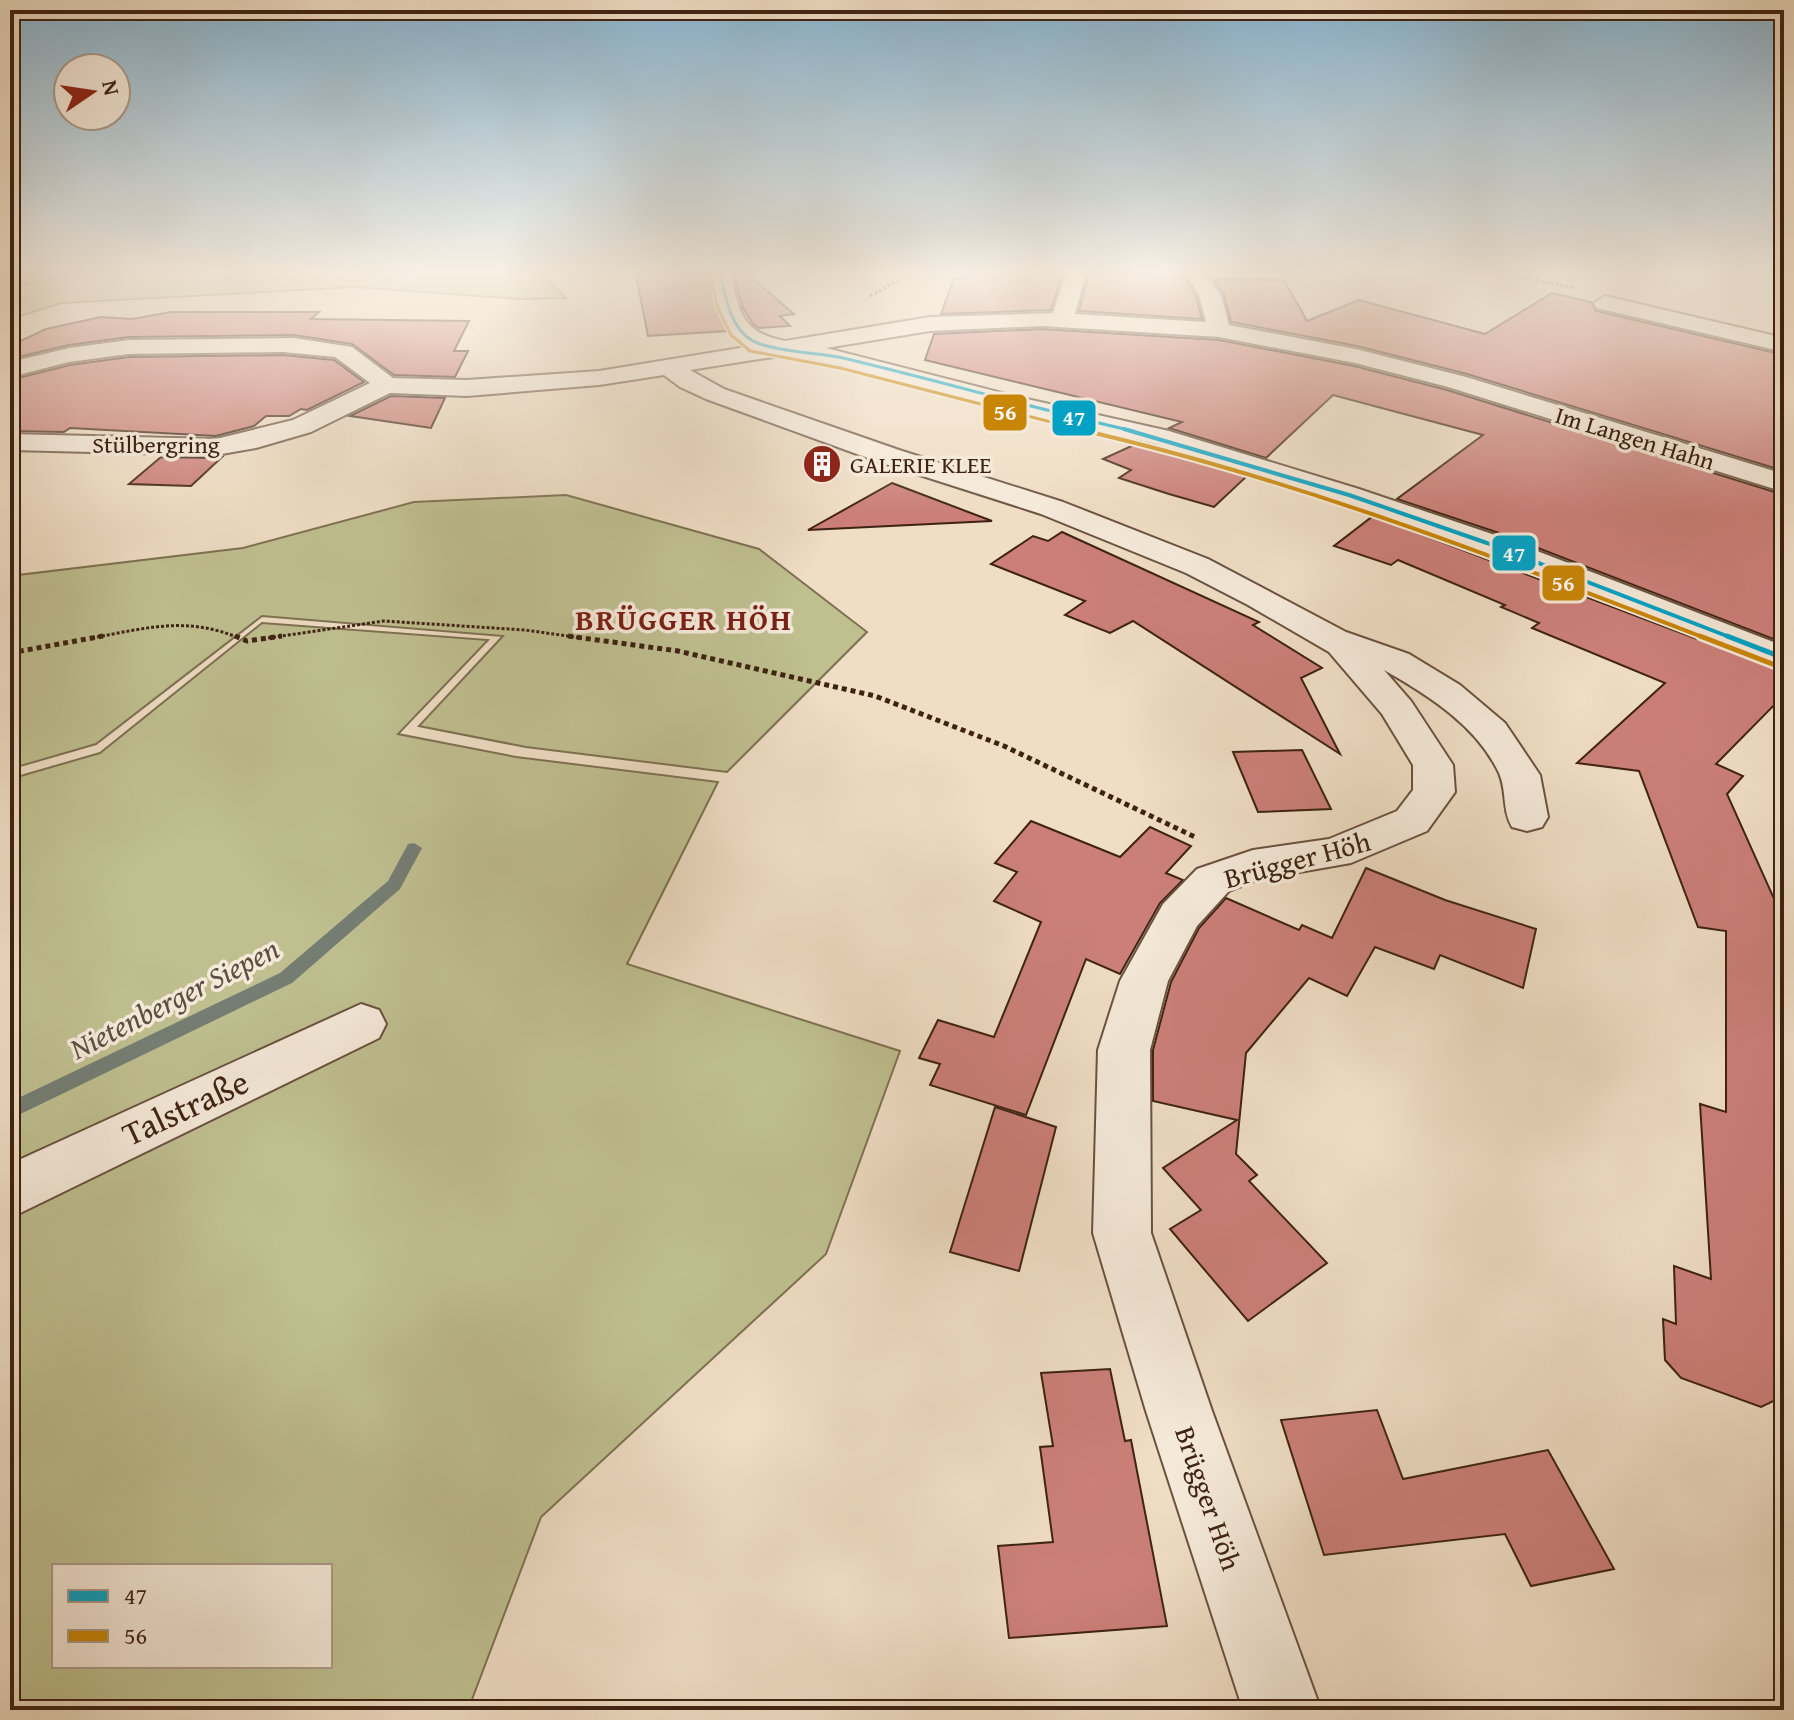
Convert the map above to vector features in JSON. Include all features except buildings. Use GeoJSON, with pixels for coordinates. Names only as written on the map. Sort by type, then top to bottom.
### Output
{"type":"FeatureCollection","features":[{"type":"Feature","properties":{"kind":"street"},"geometry":{"type":"LineString","coordinates":[[10,370],[47,358],[86,352]]}},
{"type":"Feature","properties":{"kind":"street"},"geometry":{"type":"LineString","coordinates":[[341,352],[360,362],[386,385]]}},
{"type":"Feature","properties":{"kind":"street","name":"Stülbergring"},"geometry":{"type":"LineString","coordinates":[[10,442],[216,447],[256,440],[302,426],[386,385],[467,388],[599,378],[758,352]]}},
{"type":"Feature","properties":{"kind":"street"},"geometry":{"type":"LineString","coordinates":[[813,352],[1014,404],[1159,437],[1334,490],[1487,543],[1784,658]]}},
{"type":"Feature","properties":{"kind":"street","name":"Im Langen Hahn"},"geometry":{"type":"LineString","coordinates":[[1336,352],[1457,382],[1784,483]]}},
{"type":"Feature","properties":{"kind":"street","name":"Brügger Höh"},"geometry":{"type":"LineString","coordinates":[[671,368],[689,382],[715,394],[889,456],[1052,508],[1197,566],[1342,644],[1398,709],[1433,765],[1434,792],[1412,821],[1336,853],[1253,865],[1213,880],[1179,916],[1144,981],[1124,1050],[1122,1233],[1179,1411],[1282,1710]]}},
{"type":"Feature","properties":{"kind":"street"},"geometry":{"type":"LineString","coordinates":[[1330,637],[1380,656],[1454,698],[1494,735],[1520,775],[1527,817]]}},
{"type":"Feature","properties":{"kind":"street","name":"Talstraße"},"geometry":{"type":"LineString","coordinates":[[10,1193],[52,1170],[361,1024]]}},
{"type":"Feature","properties":{"kind":"path"},"geometry":{"type":"LineString","coordinates":[[10,653],[167,624],[213,627],[247,641],[384,621],[525,630],[678,651],[875,696],[1004,746],[1253,865]]}},
{"type":"Feature","properties":{"kind":"green space"},"geometry":{"type":"Polygon","coordinates":[[[566,495],[759,549],[867,632],[727,772],[526,747],[419,726],[503,636],[262,616],[96,744],[10,769],[10,576],[243,548],[414,502],[566,495]]]}},
{"type":"Feature","properties":{"kind":"green space"},"geometry":{"type":"Polygon","coordinates":[[[262,623],[488,640],[398,734],[516,757],[718,782],[627,964],[900,1051],[826,1254],[541,1517],[468,1710],[10,1710],[10,779],[100,753],[262,623]]]}},
{"type":"Feature","properties":{"kind":"waterway","name":"Nietenberger Siepen"},"geometry":{"type":"LineString","coordinates":[[10,1111],[286,978],[394,885],[414,848]]}},
{"type":"Feature","properties":{"kind":"transit line","name":"56"},"geometry":{"type":"LineString","coordinates":[[757,352],[840,368],[1011,414],[1156,447],[1346,505],[1484,552],[1780,667]]}},
{"type":"Feature","properties":{"kind":"transit line","name":"47"},"geometry":{"type":"LineString","coordinates":[[810,352],[1159,437],[1349,495],[1487,543],[1784,658]]}},
{"type":"Feature","properties":{"kind":"place","name":"GALERIE KLEE"},"geometry":{"type":"Point","coordinates":[822,464]}},
{"type":"Feature","properties":{"kind":"district","name":"BRÜGGER HÖH"},"geometry":{"type":"Point","coordinates":[684,619]}}]}
